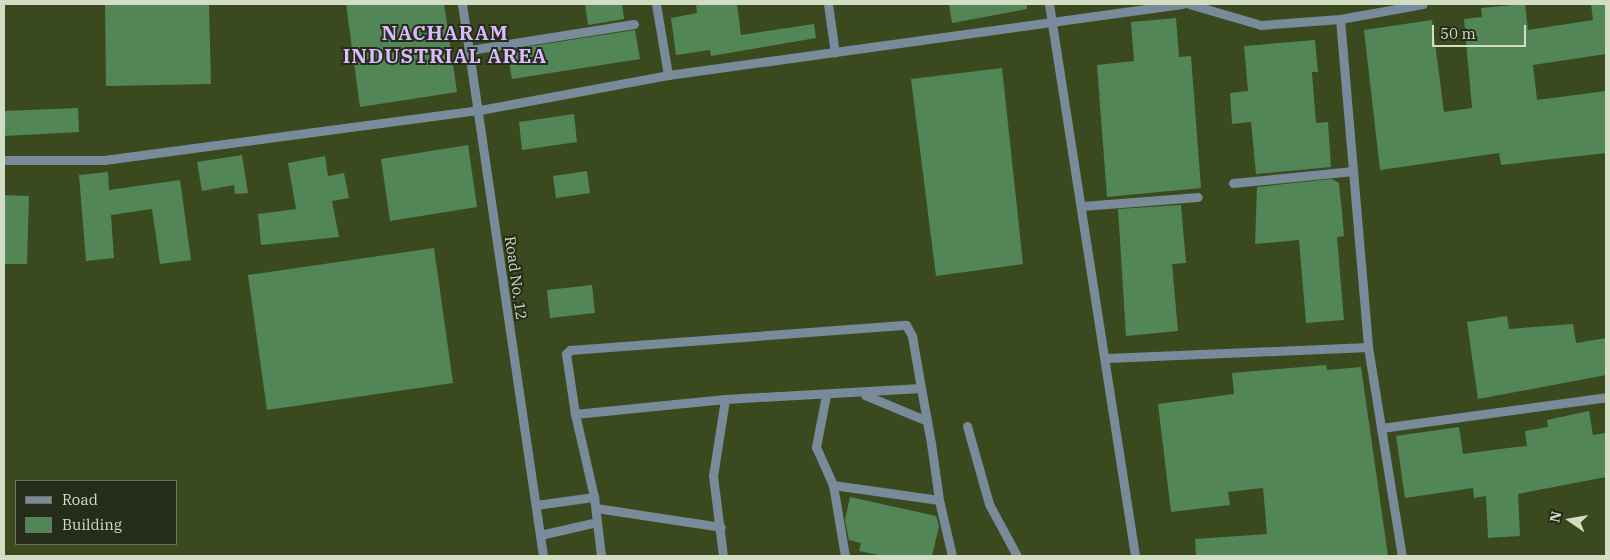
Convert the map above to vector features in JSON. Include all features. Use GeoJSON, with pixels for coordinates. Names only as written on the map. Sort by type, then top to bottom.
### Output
{"type":"FeatureCollection","features":[{"type":"Feature","properties":{"kind":"street","name":"Road No. 12"},"geometry":{"type":"LineString","coordinates":[[462,4],[480,110],[543,556]]}},
{"type":"Feature","properties":{"kind":"street"},"geometry":{"type":"LineString","coordinates":[[656,4],[668,75]]}},
{"type":"Feature","properties":{"kind":"street"},"geometry":{"type":"LineString","coordinates":[[828,4],[835,53]]}},
{"type":"Feature","properties":{"kind":"street"},"geometry":{"type":"LineString","coordinates":[[1049,4],[1107,358],[1135,556]]}},
{"type":"Feature","properties":{"kind":"street"},"geometry":{"type":"LineString","coordinates":[[4,160],[104,160],[480,110],[668,75],[1052,24],[1182,4]]}},
{"type":"Feature","properties":{"kind":"street"},"geometry":{"type":"LineString","coordinates":[[1189,4],[1261,25],[1340,19],[1423,4]]}},
{"type":"Feature","properties":{"kind":"street"},"geometry":{"type":"LineString","coordinates":[[1340,19],[1368,347],[1402,556]]}},
{"type":"Feature","properties":{"kind":"street"},"geometry":{"type":"LineString","coordinates":[[470,50],[634,24]]}},
{"type":"Feature","properties":{"kind":"street"},"geometry":{"type":"LineString","coordinates":[[1233,183],[1352,171]]}},
{"type":"Feature","properties":{"kind":"street"},"geometry":{"type":"LineString","coordinates":[[1082,206],[1198,197]]}},
{"type":"Feature","properties":{"kind":"street"},"geometry":{"type":"LineString","coordinates":[[601,556],[594,496],[575,414],[566,354],[570,350],[890,325],[910,329],[922,388],[939,500],[952,556]]}},
{"type":"Feature","properties":{"kind":"street"},"geometry":{"type":"LineString","coordinates":[[1107,358],[1368,347]]}},
{"type":"Feature","properties":{"kind":"street"},"geometry":{"type":"LineString","coordinates":[[575,414],[725,399],[862,394],[922,388]]}},
{"type":"Feature","properties":{"kind":"street"},"geometry":{"type":"LineString","coordinates":[[862,394],[927,420]]}},
{"type":"Feature","properties":{"kind":"street"},"geometry":{"type":"LineString","coordinates":[[826,395],[816,447],[833,486],[845,556]]}},
{"type":"Feature","properties":{"kind":"street"},"geometry":{"type":"LineString","coordinates":[[1381,428],[1606,397]]}},
{"type":"Feature","properties":{"kind":"street"},"geometry":{"type":"LineString","coordinates":[[723,556],[721,527],[713,476],[725,399]]}},
{"type":"Feature","properties":{"kind":"street"},"geometry":{"type":"LineString","coordinates":[[967,426],[990,504],[1017,556]]}},
{"type":"Feature","properties":{"kind":"street"},"geometry":{"type":"LineString","coordinates":[[833,486],[939,500]]}},
{"type":"Feature","properties":{"kind":"street"},"geometry":{"type":"LineString","coordinates":[[536,505],[594,496]]}},
{"type":"Feature","properties":{"kind":"street"},"geometry":{"type":"LineString","coordinates":[[596,508],[721,527]]}},
{"type":"Feature","properties":{"kind":"street"},"geometry":{"type":"LineString","coordinates":[[540,535],[596,522]]}},
{"type":"Feature","properties":{"kind":"building"},"geometry":{"type":"Polygon","coordinates":[[[105,4],[209,4],[211,84],[106,86],[105,4]]]}},
{"type":"Feature","properties":{"kind":"building"},"geometry":{"type":"Polygon","coordinates":[[[346,4],[444,4],[457,92],[360,107],[346,4]]]}},
{"type":"Feature","properties":{"kind":"building"},"geometry":{"type":"Polygon","coordinates":[[[585,4],[622,4],[624,19],[588,25],[585,4]]]}},
{"type":"Feature","properties":{"kind":"building"},"geometry":{"type":"Polygon","coordinates":[[[696,4],[737,4],[741,35],[814,24],[816,38],[711,56],[710,50],[676,55],[671,18],[697,13],[696,4]]]}},
{"type":"Feature","properties":{"kind":"building"},"geometry":{"type":"Polygon","coordinates":[[[949,4],[1027,4],[1027,9],[952,23],[949,4]]]}},
{"type":"Feature","properties":{"kind":"building"},"geometry":{"type":"Polygon","coordinates":[[[1525,4],[1528,30],[1593,20],[1591,4],[1606,4],[1606,54],[1533,65],[1537,100],[1606,91],[1606,153],[1501,165],[1499,153],[1380,170],[1364,30],[1432,20],[1444,112],[1472,108],[1464,19],[1482,17],[1481,8],[1525,4]]]}},
{"type":"Feature","properties":{"kind":"building"},"geometry":{"type":"Polygon","coordinates":[[[1176,18],[1179,57],[1191,56],[1201,188],[1107,197],[1097,65],[1134,61],[1131,22],[1176,18]]]}},
{"type":"Feature","properties":{"kind":"building"},"geometry":{"type":"Polygon","coordinates":[[[635,30],[640,59],[512,79],[507,50],[635,30]]]}},
{"type":"Feature","properties":{"kind":"building"},"geometry":{"type":"Polygon","coordinates":[[[1315,40],[1318,72],[1312,72],[1316,123],[1328,122],[1331,167],[1256,174],[1251,122],[1232,124],[1230,93],[1248,91],[1244,46],[1315,40]]]}},
{"type":"Feature","properties":{"kind":"building"},"geometry":{"type":"Polygon","coordinates":[[[1002,68],[1023,264],[936,276],[911,79],[1002,68]]]}},
{"type":"Feature","properties":{"kind":"building"},"geometry":{"type":"Polygon","coordinates":[[[78,108],[79,132],[4,136],[4,111],[78,108]]]}},
{"type":"Feature","properties":{"kind":"building"},"geometry":{"type":"Polygon","coordinates":[[[574,114],[577,142],[522,150],[519,122],[574,114]]]}},
{"type":"Feature","properties":{"kind":"building"},"geometry":{"type":"Polygon","coordinates":[[[468,145],[477,207],[390,221],[381,159],[468,145]]]}},
{"type":"Feature","properties":{"kind":"building"},"geometry":{"type":"Polygon","coordinates":[[[242,155],[248,193],[235,194],[234,185],[202,191],[197,162],[242,155]]]}},
{"type":"Feature","properties":{"kind":"building"},"geometry":{"type":"Polygon","coordinates":[[[325,156],[328,176],[344,173],[349,198],[332,201],[339,237],[261,245],[258,214],[296,209],[288,163],[325,156]]]}},
{"type":"Feature","properties":{"kind":"building"},"geometry":{"type":"Polygon","coordinates":[[[587,171],[590,193],[556,198],[553,176],[587,171]]]}},
{"type":"Feature","properties":{"kind":"building"},"geometry":{"type":"Polygon","coordinates":[[[108,172],[109,190],[180,180],[191,260],[160,264],[152,209],[111,215],[114,258],[86,261],[79,175],[108,172]]]}},
{"type":"Feature","properties":{"kind":"building"},"geometry":{"type":"Polygon","coordinates":[[[1332,179],[1339,183],[1344,236],[1337,237],[1344,320],[1306,323],[1299,240],[1255,244],[1257,187],[1332,179]]]}},
{"type":"Feature","properties":{"kind":"building"},"geometry":{"type":"Polygon","coordinates":[[[4,195],[29,196],[27,264],[4,264],[4,195]]]}},
{"type":"Feature","properties":{"kind":"building"},"geometry":{"type":"Polygon","coordinates":[[[1181,205],[1186,263],[1172,264],[1178,331],[1126,336],[1118,209],[1181,205]]]}},
{"type":"Feature","properties":{"kind":"building"},"geometry":{"type":"Polygon","coordinates":[[[434,248],[453,383],[267,410],[248,275],[434,248]]]}},
{"type":"Feature","properties":{"kind":"building"},"geometry":{"type":"Polygon","coordinates":[[[592,285],[595,313],[550,318],[547,290],[592,285]]]}},
{"type":"Feature","properties":{"kind":"building"},"geometry":{"type":"Polygon","coordinates":[[[1507,316],[1509,329],[1573,324],[1576,343],[1606,338],[1606,375],[1478,399],[1467,322],[1507,316]]]}},
{"type":"Feature","properties":{"kind":"building"},"geometry":{"type":"Polygon","coordinates":[[[1326,365],[1327,370],[1361,367],[1388,556],[1196,556],[1195,539],[1267,534],[1263,488],[1228,492],[1230,505],[1171,512],[1158,404],[1234,394],[1232,373],[1326,365]]]}},
{"type":"Feature","properties":{"kind":"building"},"geometry":{"type":"Polygon","coordinates":[[[1589,411],[1593,435],[1606,433],[1606,477],[1518,494],[1520,536],[1488,538],[1486,496],[1474,498],[1473,488],[1405,498],[1396,436],[1459,427],[1463,454],[1527,446],[1525,431],[1548,427],[1547,420],[1589,411]]]}},
{"type":"Feature","properties":{"kind":"building"},"geometry":{"type":"Polygon","coordinates":[[[850,497],[936,516],[939,526],[932,556],[884,556],[859,551],[861,543],[849,540],[845,520],[850,497]]]}},
{"type":"Feature","properties":{"kind":"district","name":"NACHARAM INDUSTRIAL AREA"},"geometry":{"type":"Point","coordinates":[445,44]}}]}
